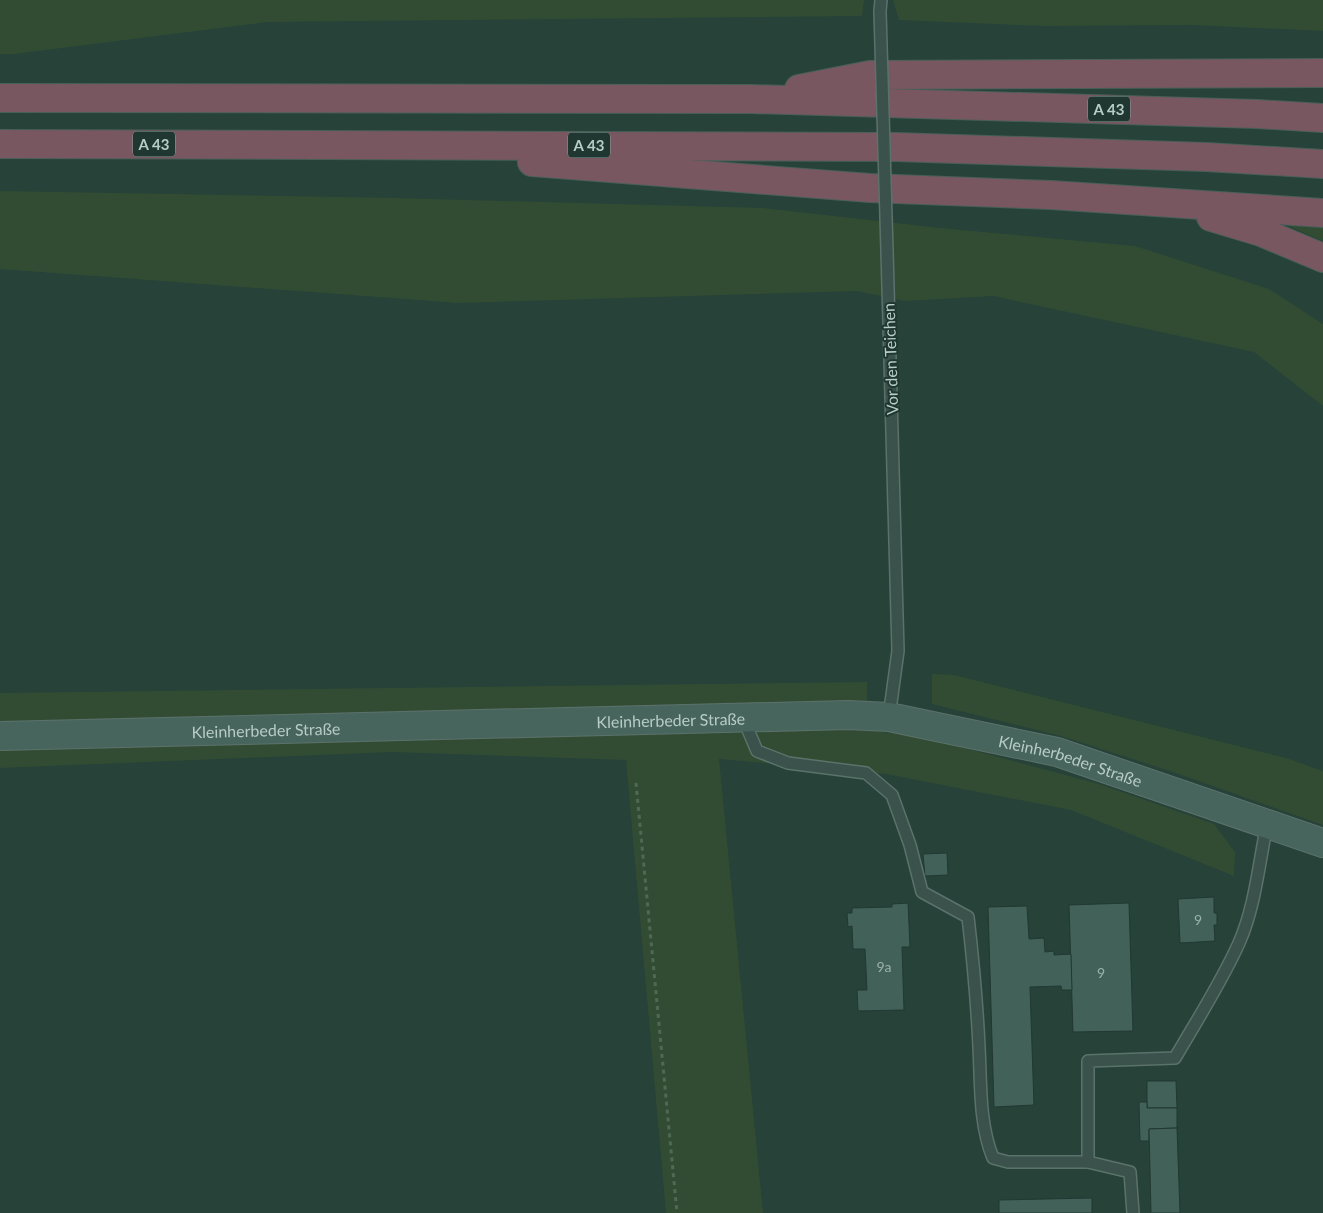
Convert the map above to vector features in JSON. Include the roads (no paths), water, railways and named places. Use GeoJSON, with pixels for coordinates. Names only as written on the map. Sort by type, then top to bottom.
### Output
{"type":"FeatureCollection","features":[{"type":"Feature","properties":{"kind":"highway"},"geometry":{"type":"LineString","coordinates":[[751,98],[870,75],[1323,73]]}},
{"type":"Feature","properties":{"kind":"highway","name":"A 43"},"geometry":{"type":"LineString","coordinates":[[0,98],[751,98],[1257,114],[1323,118]]}},
{"type":"Feature","properties":{"kind":"highway","name":"A 43"},"geometry":{"type":"LineString","coordinates":[[0,144],[896,147],[1206,157],[1323,164]]}},
{"type":"Feature","properties":{"kind":"highway"},"geometry":{"type":"LineString","coordinates":[[308,144],[870,188],[1051,195],[1323,214]]}},
{"type":"Feature","properties":{"kind":"highway"},"geometry":{"type":"LineString","coordinates":[[1164,203],[1261,232],[1323,258]]}},
{"type":"Feature","properties":{"kind":"street","name":"Kleinherbeder Straße"},"geometry":{"type":"LineString","coordinates":[[0,736],[743,718],[889,717],[1057,752],[1323,843]]}},
{"type":"Feature","properties":{"kind":"lane","name":"Vor den Teichen"},"geometry":{"type":"LineString","coordinates":[[880,5],[898,651],[889,717]]}},
{"type":"Feature","properties":{"kind":"lane"},"geometry":{"type":"LineString","coordinates":[[743,718],[757,751],[788,763],[866,773],[892,795],[910,845],[922,892],[968,917],[975,973],[982,1108],[986,1142],[993,1158],[1008,1162],[1088,1162],[1130,1172],[1133,1213]]}},
{"type":"Feature","properties":{"kind":"lane"},"geometry":{"type":"LineString","coordinates":[[1088,1162],[1088,1061],[1175,1058],[1225,972],[1240,942],[1249,913],[1267,824]]}}]}
